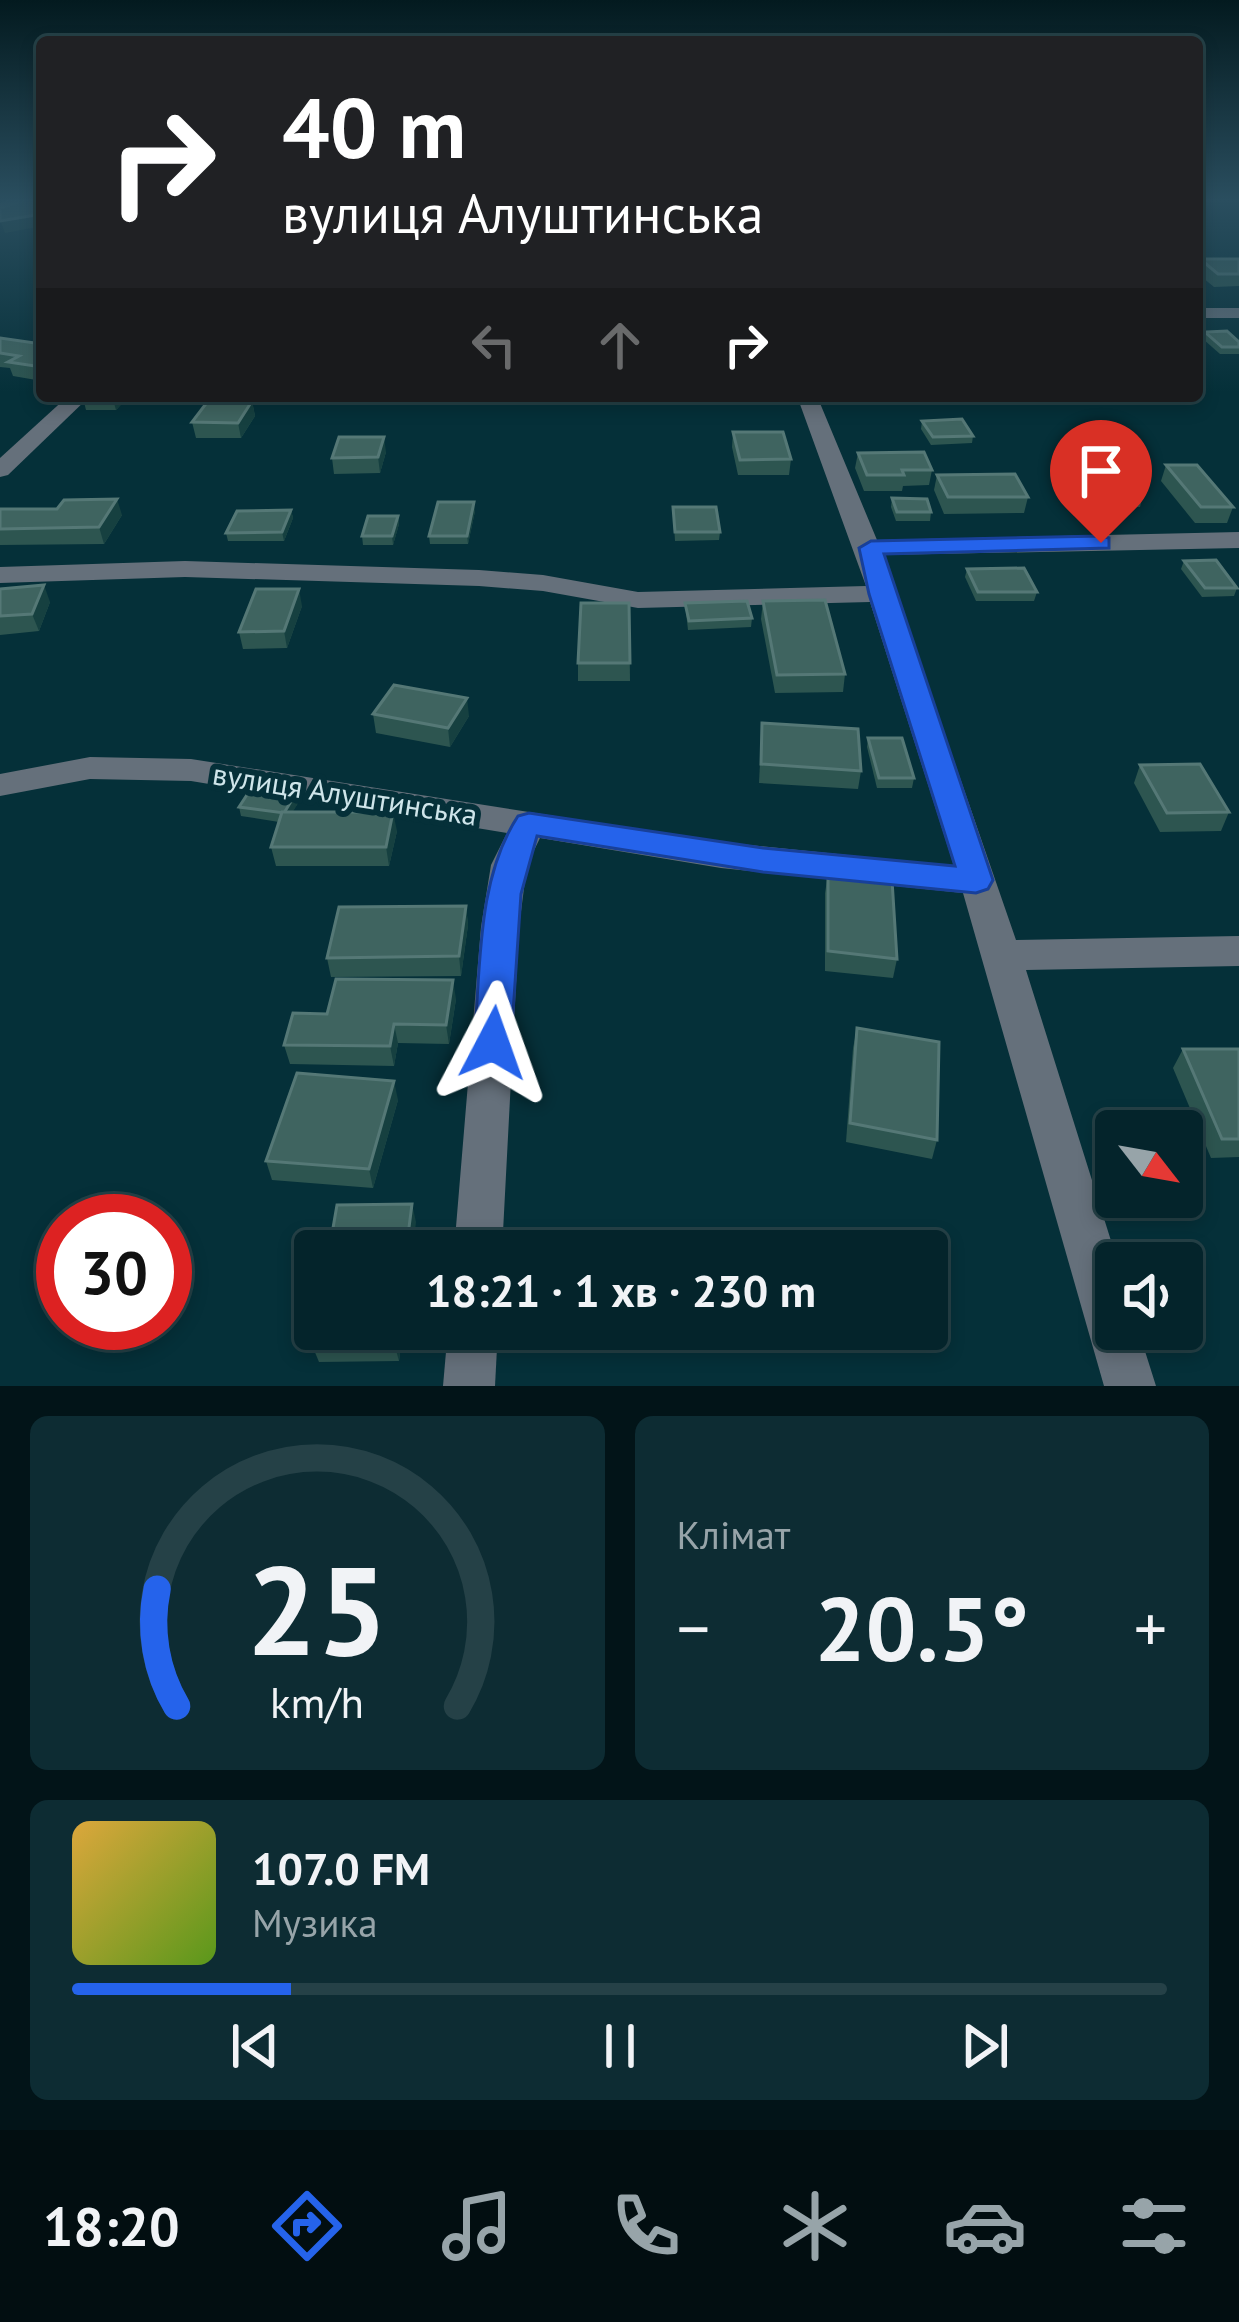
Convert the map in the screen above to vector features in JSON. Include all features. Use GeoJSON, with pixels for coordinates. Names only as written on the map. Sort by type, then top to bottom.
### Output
{"type":"FeatureCollection","features":[{"type":"Feature","properties":{"kind":"street"},"geometry":{"type":"LineString","coordinates":[[1203,313],[1239,313]]}},
{"type":"Feature","properties":{"kind":"street"},"geometry":{"type":"LineString","coordinates":[[0,470],[74,402]]}},
{"type":"Feature","properties":{"kind":"street"},"geometry":{"type":"LineString","coordinates":[[809,402],[852,519],[871,548],[881,594],[1002,955],[1130,1386]]}},
{"type":"Feature","properties":{"kind":"street"},"geometry":{"type":"LineString","coordinates":[[871,548],[1239,540]]}},
{"type":"Feature","properties":{"kind":"street"},"geometry":{"type":"LineString","coordinates":[[0,574],[184,569],[479,578],[543,583],[638,600],[881,594]]}},
{"type":"Feature","properties":{"kind":"street","name":"вулиця Алуштинська"},"geometry":{"type":"LineString","coordinates":[[0,784],[90,768],[146,766],[763,860],[976,880]]}},
{"type":"Feature","properties":{"kind":"street"},"geometry":{"type":"LineString","coordinates":[[479,1230],[500,926],[509,865],[529,824]]}},
{"type":"Feature","properties":{"kind":"street"},"geometry":{"type":"LineString","coordinates":[[1002,955],[1239,951]]}},
{"type":"Feature","properties":{"kind":"street"},"geometry":{"type":"LineString","coordinates":[[469,1386],[472,1350]]}},
{"type":"Feature","properties":{"kind":"building"},"geometry":{"type":"Polygon","coordinates":[[[1204,263],[1239,263],[1239,274],[1218,274],[1204,263]]]}},
{"type":"Feature","properties":{"kind":"building"},"geometry":{"type":"Polygon","coordinates":[[[1227,331],[1239,347],[1222,347],[1205,332],[1227,331]]]}},
{"type":"Feature","properties":{"kind":"building"},"geometry":{"type":"Polygon","coordinates":[[[0,338],[36,343],[36,366],[8,362],[19,356],[0,353],[0,338]]]}},
{"type":"Feature","properties":{"kind":"building"},"geometry":{"type":"Polygon","coordinates":[[[207,402],[251,402],[238,423],[192,422],[207,402]]]}},
{"type":"Feature","properties":{"kind":"building"},"geometry":{"type":"Polygon","coordinates":[[[962,419],[973,436],[933,437],[922,421],[962,419]]]}},
{"type":"Feature","properties":{"kind":"building"},"geometry":{"type":"Polygon","coordinates":[[[733,432],[783,432],[791,459],[740,460],[733,432]]]}},
{"type":"Feature","properties":{"kind":"building"},"geometry":{"type":"Polygon","coordinates":[[[339,437],[384,437],[378,457],[332,458],[339,437]]]}},
{"type":"Feature","properties":{"kind":"building"},"geometry":{"type":"Polygon","coordinates":[[[924,452],[932,470],[902,470],[904,475],[867,475],[858,453],[924,452]]]}},
{"type":"Feature","properties":{"kind":"building"},"geometry":{"type":"Polygon","coordinates":[[[1081,462],[1122,462],[1144,491],[1102,492],[1081,462]]]}},
{"type":"Feature","properties":{"kind":"building"},"geometry":{"type":"Polygon","coordinates":[[[1166,465],[1197,465],[1233,507],[1201,507],[1166,465]]]}},
{"type":"Feature","properties":{"kind":"building"},"geometry":{"type":"Polygon","coordinates":[[[1015,474],[1028,497],[948,497],[937,475],[1015,474]]]}},
{"type":"Feature","properties":{"kind":"building"},"geometry":{"type":"Polygon","coordinates":[[[892,498],[927,499],[931,512],[897,512],[892,498]]]}},
{"type":"Feature","properties":{"kind":"building"},"geometry":{"type":"Polygon","coordinates":[[[117,499],[99,527],[0,529],[0,509],[57,509],[64,500],[117,499]]]}},
{"type":"Feature","properties":{"kind":"building"},"geometry":{"type":"Polygon","coordinates":[[[438,502],[474,502],[467,536],[429,536],[438,502]]]}},
{"type":"Feature","properties":{"kind":"building"},"geometry":{"type":"Polygon","coordinates":[[[673,507],[716,507],[720,532],[675,532],[673,507]]]}},
{"type":"Feature","properties":{"kind":"building"},"geometry":{"type":"Polygon","coordinates":[[[291,510],[282,532],[226,533],[237,511],[291,510]]]}},
{"type":"Feature","properties":{"kind":"building"},"geometry":{"type":"Polygon","coordinates":[[[368,516],[398,516],[392,536],[362,536],[368,516]]]}},
{"type":"Feature","properties":{"kind":"building"},"geometry":{"type":"Polygon","coordinates":[[[1216,560],[1237,588],[1205,588],[1184,561],[1216,560]]]}},
{"type":"Feature","properties":{"kind":"building"},"geometry":{"type":"Polygon","coordinates":[[[1024,568],[1037,592],[978,592],[967,569],[1024,568]]]}},
{"type":"Feature","properties":{"kind":"building"},"geometry":{"type":"Polygon","coordinates":[[[44,585],[32,614],[0,616],[0,589],[44,585]]]}},
{"type":"Feature","properties":{"kind":"building"},"geometry":{"type":"Polygon","coordinates":[[[256,589],[299,589],[284,631],[239,632],[256,589]]]}},
{"type":"Feature","properties":{"kind":"building"},"geometry":{"type":"Polygon","coordinates":[[[825,600],[845,674],[777,675],[763,601],[825,600]]]}},
{"type":"Feature","properties":{"kind":"building"},"geometry":{"type":"Polygon","coordinates":[[[747,601],[752,618],[689,621],[685,603],[747,601]]]}},
{"type":"Feature","properties":{"kind":"building"},"geometry":{"type":"Polygon","coordinates":[[[581,603],[629,603],[630,663],[578,663],[581,603]]]}},
{"type":"Feature","properties":{"kind":"building"},"geometry":{"type":"Polygon","coordinates":[[[394,685],[467,698],[448,728],[373,714],[394,685]]]}},
{"type":"Feature","properties":{"kind":"building"},"geometry":{"type":"Polygon","coordinates":[[[762,723],[858,729],[861,771],[761,764],[762,723]]]}},
{"type":"Feature","properties":{"kind":"building"},"geometry":{"type":"Polygon","coordinates":[[[868,738],[902,738],[914,778],[879,778],[868,738]]]}},
{"type":"Feature","properties":{"kind":"building"},"geometry":{"type":"Polygon","coordinates":[[[1200,764],[1229,812],[1167,813],[1140,765],[1200,764]]]}},
{"type":"Feature","properties":{"kind":"building"},"geometry":{"type":"Polygon","coordinates":[[[254,784],[298,790],[284,813],[239,807],[254,784]]]}},
{"type":"Feature","properties":{"kind":"building"},"geometry":{"type":"Polygon","coordinates":[[[282,812],[393,812],[386,847],[271,847],[282,812]]]}},
{"type":"Feature","properties":{"kind":"building"},"geometry":{"type":"Polygon","coordinates":[[[828,874],[892,880],[897,959],[828,951],[828,874]]]}},
{"type":"Feature","properties":{"kind":"building"},"geometry":{"type":"Polygon","coordinates":[[[466,906],[459,956],[327,958],[339,907],[466,906]]]}},
{"type":"Feature","properties":{"kind":"building"},"geometry":{"type":"Polygon","coordinates":[[[336,979],[453,980],[446,1025],[394,1024],[390,1046],[284,1045],[293,1013],[327,1014],[336,979]]]}},
{"type":"Feature","properties":{"kind":"building"},"geometry":{"type":"Polygon","coordinates":[[[857,1028],[939,1042],[937,1140],[850,1123],[857,1028]]]}},
{"type":"Feature","properties":{"kind":"building"},"geometry":{"type":"Polygon","coordinates":[[[1183,1049],[1239,1049],[1239,1139],[1222,1139],[1183,1049]]]}},
{"type":"Feature","properties":{"kind":"building"},"geometry":{"type":"Polygon","coordinates":[[[297,1073],[394,1081],[369,1169],[266,1161],[297,1073]]]}},
{"type":"Feature","properties":{"kind":"building"},"geometry":{"type":"Polygon","coordinates":[[[412,1204],[409,1230],[333,1230],[337,1205],[412,1204]]]}},
{"type":"Feature","properties":{"kind":"route"},"geometry":{"type":"LineString","coordinates":[[493,1043],[504,894],[517,842],[529,824],[721,855],[924,879],[976,880],[881,594],[871,548],[1101,543]]}}]}
